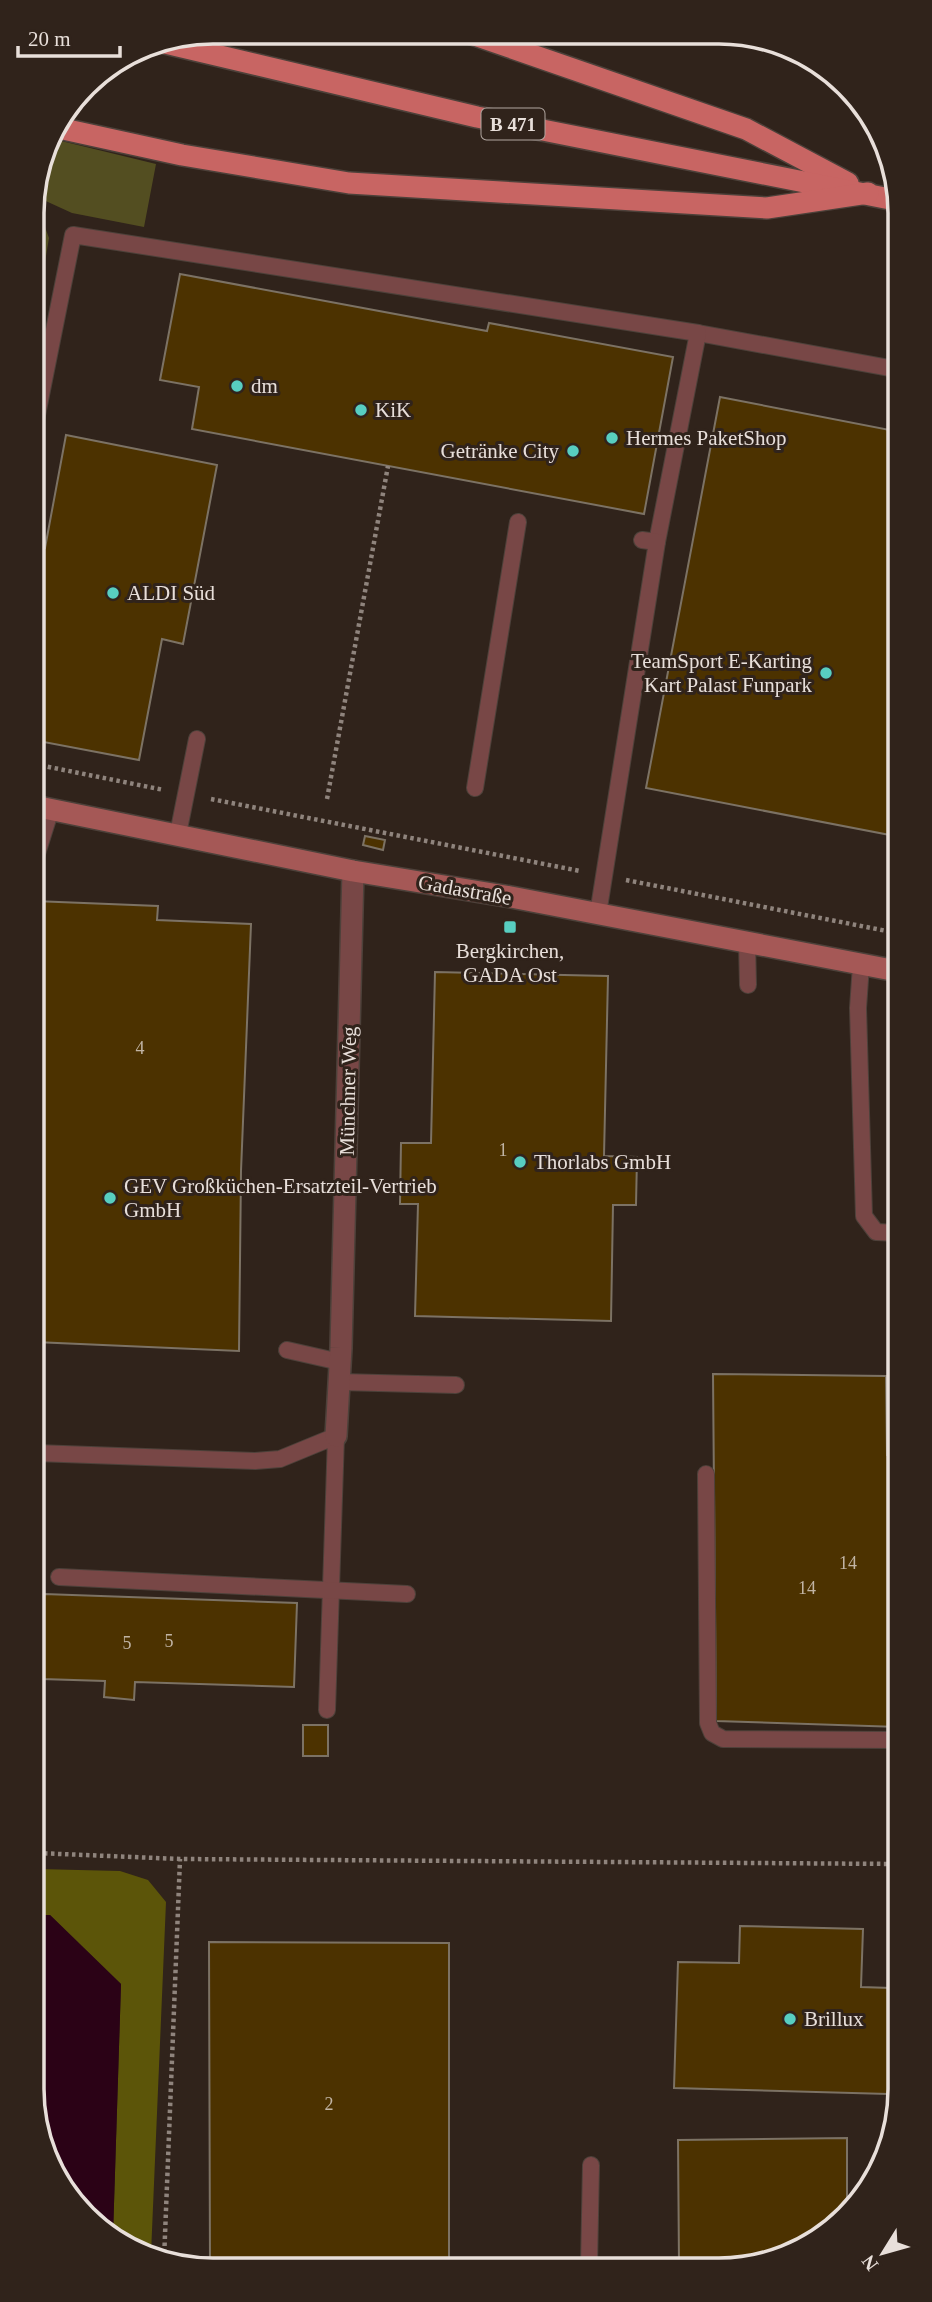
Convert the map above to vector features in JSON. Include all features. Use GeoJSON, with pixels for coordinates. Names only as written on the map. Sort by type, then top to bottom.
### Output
{"type":"FeatureCollection","features":[{"type":"Feature","properties":{"kind":"main road"},"geometry":{"type":"LineString","coordinates":[[501,44],[746,129],[868,194]]}},
{"type":"Feature","properties":{"kind":"main road","name":"B 471"},"geometry":{"type":"LineString","coordinates":[[182,47],[477,117],[887,198]]}},
{"type":"Feature","properties":{"kind":"main road"},"geometry":{"type":"LineString","coordinates":[[65,129],[182,155],[349,184],[767,208],[868,194]]}},
{"type":"Feature","properties":{"kind":"street","name":"Gadastraße"},"geometry":{"type":"LineString","coordinates":[[44,807],[353,871],[888,970]]}},
{"type":"Feature","properties":{"kind":"street","name":"Münchner Weg"},"geometry":{"type":"LineString","coordinates":[[336,1436],[353,871]]}},
{"type":"Feature","properties":{"kind":"lane"},"geometry":{"type":"LineString","coordinates":[[44,380],[73,235],[698,333],[888,368]]}},
{"type":"Feature","properties":{"kind":"lane"},"geometry":{"type":"LineString","coordinates":[[598,914],[649,541],[698,333]]}},
{"type":"Feature","properties":{"kind":"lane"},"geometry":{"type":"LineString","coordinates":[[475,788],[518,522]]}},
{"type":"Feature","properties":{"kind":"lane"},"geometry":{"type":"LineString","coordinates":[[178,834],[197,739]]}},
{"type":"Feature","properties":{"kind":"lane"},"geometry":{"type":"LineString","coordinates":[[747,942],[748,985]]}},
{"type":"Feature","properties":{"kind":"lane"},"geometry":{"type":"LineString","coordinates":[[861,965],[858,1008],[864,1216],[876,1232],[888,1233]]}},
{"type":"Feature","properties":{"kind":"lane"},"geometry":{"type":"LineString","coordinates":[[287,1350],[340,1372],[456,1385]]}},
{"type":"Feature","properties":{"kind":"lane"},"geometry":{"type":"LineString","coordinates":[[44,1453],[256,1461],[281,1459],[336,1436],[327,1710]]}},
{"type":"Feature","properties":{"kind":"lane"},"geometry":{"type":"LineString","coordinates":[[706,1474],[708,1723],[712,1733],[723,1738],[888,1740]]}},
{"type":"Feature","properties":{"kind":"lane"},"geometry":{"type":"LineString","coordinates":[[59,1577],[407,1594]]}},
{"type":"Feature","properties":{"kind":"lane"},"geometry":{"type":"LineString","coordinates":[[589,2258],[592,2165]]}},
{"type":"Feature","properties":{"kind":"path"},"geometry":{"type":"LineString","coordinates":[[327,799],[388,466]]}},
{"type":"Feature","properties":{"kind":"path"},"geometry":{"type":"LineString","coordinates":[[44,766],[888,931]]}},
{"type":"Feature","properties":{"kind":"path"},"geometry":{"type":"LineString","coordinates":[[44,1853],[180,1859],[888,1864]]}},
{"type":"Feature","properties":{"kind":"path"},"geometry":{"type":"LineString","coordinates":[[164,2251],[180,1859]]}},
{"type":"Feature","properties":{"kind":"shaded area"},"geometry":{"type":"Polygon","coordinates":[[[60,141],[156,164],[144,227],[72,213],[44,200],[50,169],[60,141]]]}},
{"type":"Feature","properties":{"kind":"shaded area"},"geometry":{"type":"Polygon","coordinates":[[[44,226],[49,238],[44,268],[44,226]]]}},
{"type":"Feature","properties":{"kind":"shaded area"},"geometry":{"type":"Polygon","coordinates":[[[44,1869],[120,1871],[148,1880],[166,1902],[151,2246],[113,2226],[121,1984],[50,1915],[44,1915],[44,1869]]]}},
{"type":"Feature","properties":{"kind":"shaded area"},"geometry":{"type":"Polygon","coordinates":[[[44,1915],[50,1915],[121,1984],[113,2226],[86,2201],[72,2183],[53,2144],[45,2111],[44,1915]]]}},
{"type":"Feature","properties":{"kind":"building"},"geometry":{"type":"Polygon","coordinates":[[[180,274],[487,331],[489,323],[673,357],[644,514],[192,429],[199,387],[160,380],[180,274]]]}},
{"type":"Feature","properties":{"kind":"building"},"geometry":{"type":"Polygon","coordinates":[[[720,397],[888,430],[888,835],[646,788],[720,397]]]}},
{"type":"Feature","properties":{"kind":"building","name":"ALDI Süd"},"geometry":{"type":"Polygon","coordinates":[[[66,435],[217,465],[183,644],[162,639],[139,760],[44,742],[45,548],[66,435]]]}},
{"type":"Feature","properties":{"kind":"building"},"geometry":{"type":"Polygon","coordinates":[[[365,836],[385,840],[383,850],[363,845],[365,836]]]}},
{"type":"Feature","properties":{"kind":"building"},"geometry":{"type":"Polygon","coordinates":[[[44,901],[158,906],[157,920],[251,924],[241,1171],[239,1351],[44,1342],[44,901]]]}},
{"type":"Feature","properties":{"kind":"building"},"geometry":{"type":"Polygon","coordinates":[[[435,972],[608,976],[604,1156],[637,1157],[636,1205],[613,1205],[611,1321],[415,1316],[418,1204],[400,1204],[401,1143],[431,1143],[435,972]]]}},
{"type":"Feature","properties":{"kind":"building"},"geometry":{"type":"Polygon","coordinates":[[[713,1374],[886,1376],[888,1727],[716,1721],[713,1374]]]}},
{"type":"Feature","properties":{"kind":"building"},"geometry":{"type":"Polygon","coordinates":[[[44,1594],[297,1603],[294,1687],[135,1682],[134,1700],[104,1697],[105,1681],[44,1679],[44,1594]]]}},
{"type":"Feature","properties":{"kind":"building"},"geometry":{"type":"Polygon","coordinates":[[[303,1725],[328,1725],[328,1756],[303,1756],[303,1725]]]}},
{"type":"Feature","properties":{"kind":"building"},"geometry":{"type":"Polygon","coordinates":[[[740,1926],[863,1929],[861,1987],[888,1988],[888,2094],[674,2088],[678,1962],[739,1963],[740,1926]]]}},
{"type":"Feature","properties":{"kind":"building"},"geometry":{"type":"Polygon","coordinates":[[[209,1942],[449,1943],[449,2258],[210,2258],[209,1942]]]}},
{"type":"Feature","properties":{"kind":"building"},"geometry":{"type":"Polygon","coordinates":[[[847,2138],[847,2199],[813,2230],[774,2249],[741,2257],[679,2258],[678,2140],[847,2138]]]}},
{"type":"Feature","properties":{"kind":"place","name":"dm"},"geometry":{"type":"Point","coordinates":[237,386]}},
{"type":"Feature","properties":{"kind":"place","name":"KiK"},"geometry":{"type":"Point","coordinates":[361,410]}},
{"type":"Feature","properties":{"kind":"place","name":"Hermes PaketShop"},"geometry":{"type":"Point","coordinates":[612,438]}},
{"type":"Feature","properties":{"kind":"place","name":"Getränke City"},"geometry":{"type":"Point","coordinates":[573,451]}},
{"type":"Feature","properties":{"kind":"place","name":"ALDI Süd"},"geometry":{"type":"Point","coordinates":[113,593]}},
{"type":"Feature","properties":{"kind":"place","name":"TeamSport E-Karting Kart Palast Funpark"},"geometry":{"type":"Point","coordinates":[826,673]}},
{"type":"Feature","properties":{"kind":"place","name":"Bergkirchen, GADA Ost"},"geometry":{"type":"Point","coordinates":[510,927]}},
{"type":"Feature","properties":{"kind":"place","name":"Thorlabs GmbH"},"geometry":{"type":"Point","coordinates":[520,1162]}},
{"type":"Feature","properties":{"kind":"place","name":"GEV Großküchen-Ersatzteil-Vertrieb GmbH"},"geometry":{"type":"Point","coordinates":[110,1198]}},
{"type":"Feature","properties":{"kind":"place","name":"Brillux"},"geometry":{"type":"Point","coordinates":[790,2019]}}]}
